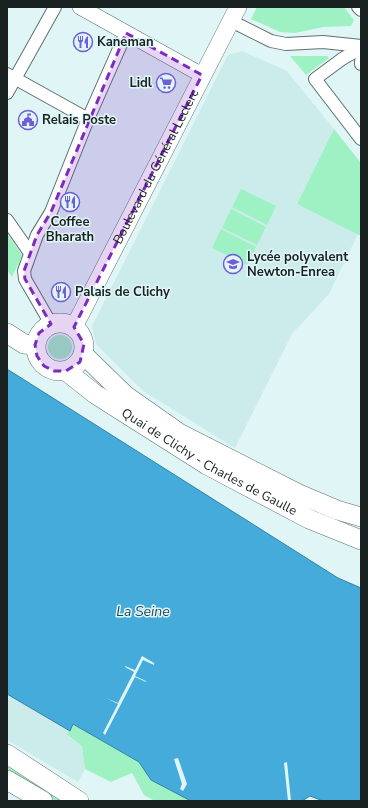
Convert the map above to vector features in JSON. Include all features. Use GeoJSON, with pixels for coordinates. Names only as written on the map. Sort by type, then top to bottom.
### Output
{"type":"FeatureCollection","features":[{"type":"Feature","properties":{"kind":"main road","name":"Boulevard du Général Leclerc"},"geometry":{"type":"LineString","coordinates":[[74,327],[234,14]]}},
{"type":"Feature","properties":{"kind":"main road"},"geometry":{"type":"LineString","coordinates":[[59,322],[74,327],[81,334],[84,344],[80,362],[74,368],[66,371],[54,371],[44,366],[37,356],[35,345],[39,333],[51,324],[59,322]]}},
{"type":"Feature","properties":{"kind":"main road"},"geometry":{"type":"LineString","coordinates":[[7,333],[24,344],[35,345]]}},
{"type":"Feature","properties":{"kind":"main road","name":"Quai de Clichy - Charles de Gaulle"},"geometry":{"type":"LineString","coordinates":[[83,354],[126,396],[178,433],[299,494],[336,510],[361,517]]}},
{"type":"Feature","properties":{"kind":"main road","name":"Quai de Clichy - Charles de Gaulle"},"geometry":{"type":"LineString","coordinates":[[66,371],[100,397],[207,465],[309,520],[361,540]]}},
{"type":"Feature","properties":{"kind":"main road"},"geometry":{"type":"LineString","coordinates":[[7,754],[79,801]]}},
{"type":"Feature","properties":{"kind":"main road"},"geometry":{"type":"LineString","coordinates":[[7,780],[43,801]]}},
{"type":"Feature","properties":{"kind":"main road"},"geometry":{"type":"LineString","coordinates":[[7,786],[28,801]]}},
{"type":"Feature","properties":{"kind":"street"},"geometry":{"type":"LineString","coordinates":[[7,93],[11,76],[55,7]]}},
{"type":"Feature","properties":{"kind":"street"},"geometry":{"type":"LineString","coordinates":[[80,7],[202,75]]}},
{"type":"Feature","properties":{"kind":"street"},"geometry":{"type":"LineString","coordinates":[[358,7],[361,10]]}},
{"type":"Feature","properties":{"kind":"street"},"geometry":{"type":"LineString","coordinates":[[234,14],[271,41],[286,44],[323,42],[361,47]]}},
{"type":"Feature","properties":{"kind":"street"},"geometry":{"type":"LineString","coordinates":[[51,324],[25,279],[24,271],[37,235],[51,212],[88,119],[126,33]]}},
{"type":"Feature","properties":{"kind":"street"},"geometry":{"type":"LineString","coordinates":[[361,47],[315,79],[361,139]]}},
{"type":"Feature","properties":{"kind":"street"},"geometry":{"type":"LineString","coordinates":[[11,76],[88,119]]}},
{"type":"Feature","properties":{"kind":"street"},"geometry":{"type":"LineString","coordinates":[[7,220],[30,253]]}},
{"type":"Feature","properties":{"kind":"street"},"geometry":{"type":"LineString","coordinates":[[19,238],[37,235]]}},
{"type":"Feature","properties":{"kind":"highlighted area"},"geometry":{"type":"Polygon","coordinates":[[[126,33],[202,75],[74,327],[84,344],[80,362],[66,371],[54,371],[44,366],[37,356],[35,345],[39,333],[51,324],[25,279],[24,271],[37,235],[51,212],[126,33]]]}},
{"type":"Feature","properties":{"kind":"shaded area","name":"Lycée polyvalent Newton-Enrea"},"geometry":{"type":"Polygon","coordinates":[[[242,51],[287,71],[334,129],[297,204],[358,234],[329,294],[292,334],[235,448],[143,391],[96,344],[92,326],[228,55],[242,51]]]}},
{"type":"Feature","properties":{"kind":"shaded area"},"geometry":{"type":"Polygon","coordinates":[[[7,694],[70,731],[67,736],[82,746],[85,769],[78,782],[7,740],[7,694]]]}},
{"type":"Feature","properties":{"kind":"green space"},"geometry":{"type":"Polygon","coordinates":[[[257,7],[344,7],[354,20],[351,26],[323,27],[295,33],[280,32],[251,19],[257,7]]]}},
{"type":"Feature","properties":{"kind":"green space"},"geometry":{"type":"Polygon","coordinates":[[[290,56],[327,56],[329,58],[306,75],[290,56]]]}},
{"type":"Feature","properties":{"kind":"green space"},"geometry":{"type":"Polygon","coordinates":[[[334,129],[361,163],[361,236],[297,204],[334,129]]]}},
{"type":"Feature","properties":{"kind":"green space"},"geometry":{"type":"Polygon","coordinates":[[[241,189],[276,206],[267,225],[232,207],[241,189]]]}},
{"type":"Feature","properties":{"kind":"green space"},"geometry":{"type":"Polygon","coordinates":[[[231,209],[266,227],[257,245],[222,228],[231,209]]]}},
{"type":"Feature","properties":{"kind":"green space"},"geometry":{"type":"Polygon","coordinates":[[[221,229],[256,247],[247,265],[212,248],[221,229]]]}},
{"type":"Feature","properties":{"kind":"green space"},"geometry":{"type":"Polygon","coordinates":[[[8,235],[22,255],[12,277],[7,270],[8,235]]]}},
{"type":"Feature","properties":{"kind":"green space"},"geometry":{"type":"Polygon","coordinates":[[[60,335],[68,339],[72,347],[68,355],[60,359],[52,355],[48,347],[52,339],[60,335]]]}},
{"type":"Feature","properties":{"kind":"green space"},"geometry":{"type":"Polygon","coordinates":[[[73,724],[139,762],[151,780],[191,801],[155,801],[144,795],[132,773],[111,782],[85,769],[82,746],[67,735],[73,724]]]}},
{"type":"Feature","properties":{"kind":"green space"},"geometry":{"type":"Polygon","coordinates":[[[7,763],[65,801],[55,801],[7,773],[7,763]]]}},
{"type":"Feature","properties":{"kind":"water","name":"La Seine"},"geometry":{"type":"Polygon","coordinates":[[[7,369],[338,578],[361,588],[361,801],[323,801],[310,796],[302,801],[191,801],[151,780],[139,762],[73,724],[70,731],[7,694],[7,369]]]}},
{"type":"Feature","properties":{"kind":"pier"},"geometry":{"type":"Polygon","coordinates":[[[142,656],[154,663],[154,665],[143,660],[135,676],[146,682],[135,677],[105,735],[103,733],[118,704],[106,698],[118,703],[134,672],[125,666],[135,670],[142,656]]]}},
{"type":"Feature","properties":{"kind":"pier"},"geometry":{"type":"Polygon","coordinates":[[[178,758],[187,784],[183,791],[180,789],[182,784],[174,759],[178,758]]]}},
{"type":"Feature","properties":{"kind":"pier"},"geometry":{"type":"Polygon","coordinates":[[[287,762],[291,801],[288,801],[284,763],[287,762]]]}},
{"type":"Feature","properties":{"kind":"place","name":"Kaneman"},"geometry":{"type":"Point","coordinates":[83,42]}},
{"type":"Feature","properties":{"kind":"place","name":"Lidl"},"geometry":{"type":"Point","coordinates":[166,83]}},
{"type":"Feature","properties":{"kind":"place","name":"Relais Poste"},"geometry":{"type":"Point","coordinates":[28,120]}},
{"type":"Feature","properties":{"kind":"place","name":"Coffee Bharath"},"geometry":{"type":"Point","coordinates":[70,202]}},
{"type":"Feature","properties":{"kind":"place","name":"Lycée polyvalent Newton-Enrea"},"geometry":{"type":"Point","coordinates":[233,264]}},
{"type":"Feature","properties":{"kind":"place","name":"Palais de Clichy"},"geometry":{"type":"Point","coordinates":[61,292]}}]}
